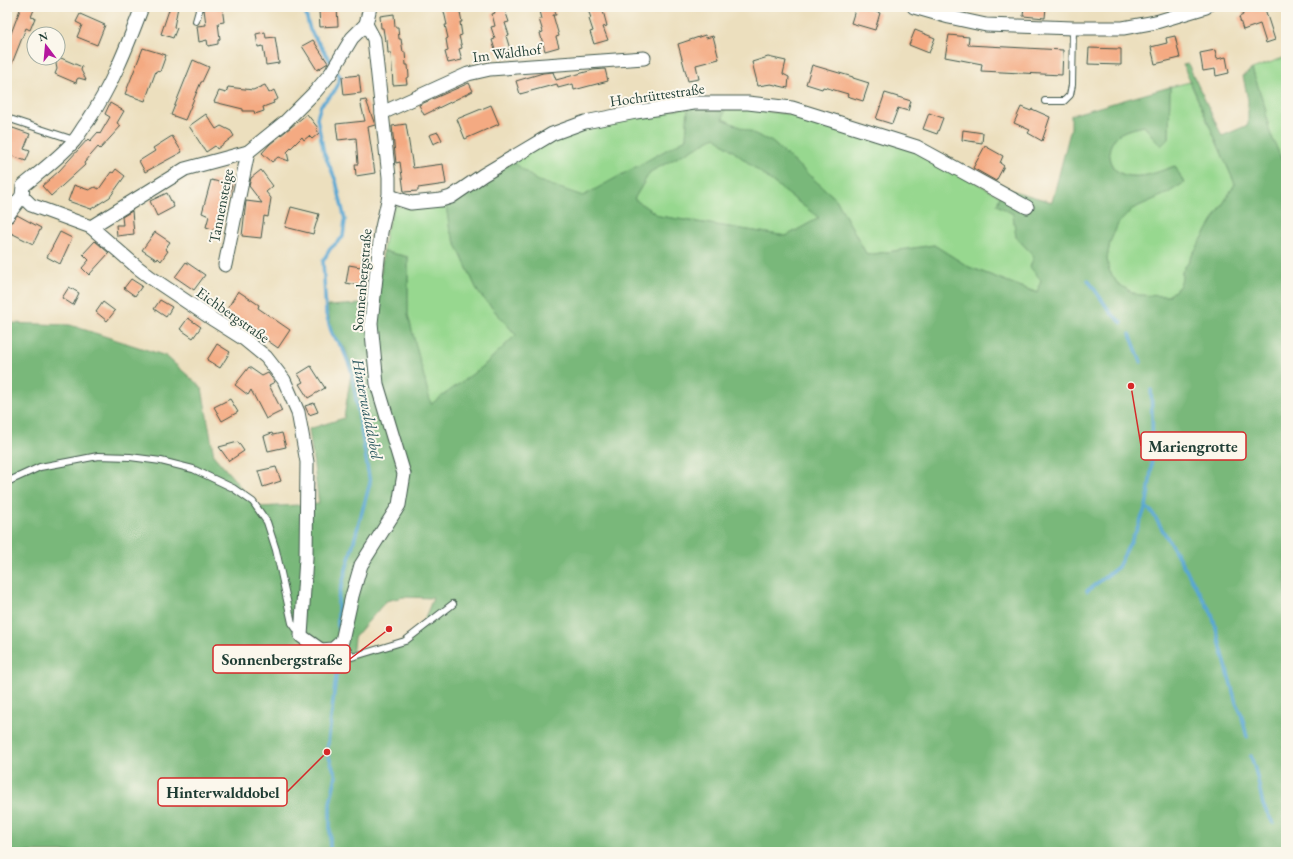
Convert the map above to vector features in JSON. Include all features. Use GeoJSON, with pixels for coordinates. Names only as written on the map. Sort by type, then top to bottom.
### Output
{"type":"FeatureCollection","features":[{"type":"Feature","properties":{"kind":"street"},"geometry":{"type":"LineString","coordinates":[[7,216],[22,196],[23,186],[60,155],[75,140],[105,94],[120,64],[142,7]]}},
{"type":"Feature","properties":{"kind":"street"},"geometry":{"type":"LineString","coordinates":[[90,227],[185,169],[248,152],[285,122],[315,92],[331,73],[352,38],[366,24],[370,7]]}},
{"type":"Feature","properties":{"kind":"street"},"geometry":{"type":"LineString","coordinates":[[914,7],[949,17],[986,25],[1073,28],[1123,28],[1156,22],[1206,7]]}},
{"type":"Feature","properties":{"kind":"street","name":"Sonnenbergstraße"},"geometry":{"type":"LineString","coordinates":[[342,641],[352,596],[361,565],[399,505],[404,474],[377,384],[371,323],[381,232],[389,196],[389,177],[374,39],[366,24]]}},
{"type":"Feature","properties":{"kind":"street","name":"Im Waldhof"},"geometry":{"type":"LineString","coordinates":[[382,113],[468,74],[490,69],[644,58]]}},
{"type":"Feature","properties":{"kind":"street","name":"Hochrüttestraße"},"geometry":{"type":"LineString","coordinates":[[389,196],[411,203],[441,200],[451,197],[483,175],[552,134],[585,122],[694,102],[748,103],[792,108],[917,147],[1027,207]]}},
{"type":"Feature","properties":{"kind":"street","name":"Tannensteige"},"geometry":{"type":"LineString","coordinates":[[226,265],[248,152]]}},
{"type":"Feature","properties":{"kind":"street","name":"Eichbergstraße"},"geometry":{"type":"LineString","coordinates":[[22,196],[31,205],[90,227],[150,277],[244,339],[266,357],[284,380],[298,412],[307,462],[306,558],[301,636]]}},
{"type":"Feature","properties":{"kind":"street"},"geometry":{"type":"LineString","coordinates":[[301,636],[321,650],[333,649],[342,641]]}},
{"type":"Feature","properties":{"kind":"lane"},"geometry":{"type":"LineString","coordinates":[[196,21],[200,7]]}},
{"type":"Feature","properties":{"kind":"lane"},"geometry":{"type":"LineString","coordinates":[[1045,101],[1064,100],[1070,95],[1072,85],[1073,28]]}},
{"type":"Feature","properties":{"kind":"lane"},"geometry":{"type":"LineString","coordinates":[[7,118],[75,140]]}},
{"type":"Feature","properties":{"kind":"lane"},"geometry":{"type":"LineString","coordinates":[[7,482],[40,467],[98,456],[130,457],[161,461],[193,469],[233,488],[253,502],[267,522],[276,550],[292,623],[301,636]]}},
{"type":"Feature","properties":{"kind":"lane"},"geometry":{"type":"LineString","coordinates":[[342,641],[352,657],[404,641],[452,604]]}},
{"type":"Feature","properties":{"kind":"green space"},"geometry":{"type":"Polygon","coordinates":[[[1286,57],[1286,165],[1284,165],[1269,130],[1265,107],[1252,69],[1286,57]]]}},
{"type":"Feature","properties":{"kind":"green space"},"geometry":{"type":"Polygon","coordinates":[[[1188,64],[1222,136],[1248,125],[1248,100],[1243,76],[1252,69],[1265,107],[1269,130],[1284,165],[1286,165],[1286,852],[7,852],[7,323],[70,325],[166,356],[202,388],[214,456],[258,507],[319,504],[309,429],[344,418],[352,367],[345,348],[333,335],[328,306],[378,303],[383,251],[408,257],[408,315],[431,404],[481,368],[516,335],[478,292],[450,231],[446,205],[512,161],[536,180],[583,196],[686,139],[688,107],[725,106],[723,119],[772,142],[836,199],[867,255],[934,245],[969,267],[1037,293],[1041,280],[1030,267],[1034,256],[1016,237],[1013,214],[997,205],[1000,196],[1006,189],[1052,202],[1071,128],[1071,115],[1170,87],[1169,138],[1161,146],[1144,126],[1127,130],[1118,135],[1113,141],[1109,154],[1112,166],[1123,174],[1130,176],[1147,175],[1175,166],[1184,183],[1168,193],[1132,209],[1118,224],[1110,242],[1107,259],[1109,270],[1117,283],[1128,290],[1138,295],[1168,296],[1179,286],[1182,272],[1235,184],[1183,65],[1188,64]],[[715,137],[650,172],[634,199],[659,216],[786,236],[819,218],[715,137]],[[403,597],[386,601],[354,638],[352,657],[405,641],[424,620],[433,598],[403,597]]]}},
{"type":"Feature","properties":{"kind":"green space"},"geometry":{"type":"Polygon","coordinates":[[[1190,82],[1235,184],[1182,272],[1181,281],[1177,289],[1168,296],[1138,295],[1117,283],[1109,270],[1107,259],[1110,242],[1118,224],[1132,209],[1168,193],[1175,166],[1153,174],[1142,176],[1130,176],[1123,174],[1112,166],[1109,154],[1110,147],[1113,141],[1121,133],[1144,126],[1161,146],[1169,138],[1170,87],[1190,82]]]}},
{"type":"Feature","properties":{"kind":"green space"},"geometry":{"type":"Polygon","coordinates":[[[725,106],[805,116],[920,151],[1000,196],[997,205],[1013,214],[1016,237],[1034,256],[1041,280],[1038,293],[969,267],[934,245],[867,255],[836,199],[772,142],[722,119],[725,106]]]}},
{"type":"Feature","properties":{"kind":"green space"},"geometry":{"type":"Polygon","coordinates":[[[688,107],[686,139],[583,197],[536,180],[512,161],[551,140],[580,128],[688,107]]]}},
{"type":"Feature","properties":{"kind":"green space"},"geometry":{"type":"Polygon","coordinates":[[[715,137],[819,218],[786,236],[659,216],[634,199],[650,172],[715,137]]]}},
{"type":"Feature","properties":{"kind":"green space"},"geometry":{"type":"Polygon","coordinates":[[[395,205],[407,208],[446,205],[450,231],[478,292],[516,335],[481,368],[431,405],[408,315],[408,257],[383,251],[386,231],[395,205]]]}},
{"type":"Feature","properties":{"kind":"building"},"geometry":{"type":"Polygon","coordinates":[[[21,7],[35,7],[31,17],[35,18],[32,26],[26,26],[7,76],[7,35],[10,36],[21,7]]]}},
{"type":"Feature","properties":{"kind":"building"},"geometry":{"type":"Polygon","coordinates":[[[170,7],[178,7],[174,27],[177,28],[173,38],[161,34],[170,7]]]}},
{"type":"Feature","properties":{"kind":"building"},"geometry":{"type":"Polygon","coordinates":[[[222,7],[224,22],[218,23],[220,39],[218,40],[218,44],[208,46],[207,40],[199,42],[197,26],[206,25],[204,9],[222,7]]]}},
{"type":"Feature","properties":{"kind":"building"},"geometry":{"type":"Polygon","coordinates":[[[325,7],[337,7],[338,26],[320,27],[319,11],[325,11],[325,7]]]}},
{"type":"Feature","properties":{"kind":"building"},"geometry":{"type":"Polygon","coordinates":[[[443,7],[459,7],[462,22],[460,22],[462,35],[459,36],[462,48],[459,49],[462,60],[448,63],[445,52],[448,51],[446,39],[448,38],[445,25],[447,25],[443,7]]]}},
{"type":"Feature","properties":{"kind":"building"},"geometry":{"type":"Polygon","coordinates":[[[493,7],[504,7],[509,22],[505,23],[509,35],[506,36],[510,49],[496,53],[492,40],[495,39],[491,27],[495,26],[492,14],[495,13],[493,7]]]}},
{"type":"Feature","properties":{"kind":"building"},"geometry":{"type":"Polygon","coordinates":[[[539,7],[554,7],[556,15],[553,15],[559,36],[556,37],[559,47],[545,51],[540,33],[543,32],[539,19],[542,19],[539,7]]]}},
{"type":"Feature","properties":{"kind":"building"},"geometry":{"type":"Polygon","coordinates":[[[587,7],[602,7],[607,26],[603,27],[608,40],[594,44],[590,32],[593,31],[589,19],[591,18],[587,7]]]}},
{"type":"Feature","properties":{"kind":"building"},"geometry":{"type":"Polygon","coordinates":[[[856,7],[880,13],[875,30],[851,23],[856,7]]]}},
{"type":"Feature","properties":{"kind":"building"},"geometry":{"type":"Polygon","coordinates":[[[1024,7],[1046,7],[1045,18],[1023,16],[1024,7]]]}},
{"type":"Feature","properties":{"kind":"building"},"geometry":{"type":"Polygon","coordinates":[[[1241,7],[1258,7],[1259,10],[1265,9],[1275,40],[1266,43],[1260,24],[1243,30],[1239,17],[1243,15],[1241,7]]]}},
{"type":"Feature","properties":{"kind":"building"},"geometry":{"type":"Polygon","coordinates":[[[80,14],[105,25],[97,45],[77,37],[82,25],[76,22],[80,14]]]}},
{"type":"Feature","properties":{"kind":"building"},"geometry":{"type":"Polygon","coordinates":[[[394,14],[395,27],[398,27],[399,39],[401,39],[403,52],[405,52],[406,65],[408,65],[409,77],[406,78],[407,84],[393,85],[391,53],[388,53],[387,40],[385,41],[383,28],[381,28],[380,16],[394,14]]]}},
{"type":"Feature","properties":{"kind":"building"},"geometry":{"type":"Polygon","coordinates":[[[915,30],[935,38],[929,53],[909,45],[915,30]]]}},
{"type":"Feature","properties":{"kind":"building"},"geometry":{"type":"Polygon","coordinates":[[[265,32],[266,38],[275,37],[279,63],[266,65],[263,46],[258,47],[256,34],[265,32]]]}},
{"type":"Feature","properties":{"kind":"building"},"geometry":{"type":"Polygon","coordinates":[[[705,35],[706,38],[713,36],[719,59],[696,65],[699,79],[688,81],[678,44],[705,35]]]}},
{"type":"Feature","properties":{"kind":"building"},"geometry":{"type":"Polygon","coordinates":[[[949,35],[969,37],[968,45],[1063,50],[1062,75],[981,71],[982,64],[945,57],[949,35]]]}},
{"type":"Feature","properties":{"kind":"building"},"geometry":{"type":"Polygon","coordinates":[[[1175,36],[1180,58],[1155,64],[1151,47],[1167,43],[1166,38],[1175,36]]]}},
{"type":"Feature","properties":{"kind":"building"},"geometry":{"type":"Polygon","coordinates":[[[313,40],[328,63],[317,70],[302,46],[313,40]]]}},
{"type":"Feature","properties":{"kind":"building"},"geometry":{"type":"Polygon","coordinates":[[[143,48],[166,55],[160,72],[156,71],[145,101],[125,94],[143,48]]]}},
{"type":"Feature","properties":{"kind":"building"},"geometry":{"type":"Polygon","coordinates":[[[1089,48],[1121,49],[1121,65],[1088,64],[1089,48]]]}},
{"type":"Feature","properties":{"kind":"building"},"geometry":{"type":"Polygon","coordinates":[[[1215,50],[1217,59],[1226,57],[1229,73],[1216,76],[1215,69],[1203,71],[1200,53],[1215,50]]]}},
{"type":"Feature","properties":{"kind":"building"},"geometry":{"type":"Polygon","coordinates":[[[768,57],[786,61],[783,74],[789,77],[788,88],[771,84],[758,86],[752,62],[768,57]]]}},
{"type":"Feature","properties":{"kind":"building"},"geometry":{"type":"Polygon","coordinates":[[[66,60],[82,67],[81,70],[86,80],[79,78],[77,79],[76,83],[55,74],[56,66],[66,66],[66,60]]]}},
{"type":"Feature","properties":{"kind":"building"},"geometry":{"type":"Polygon","coordinates":[[[193,60],[209,67],[185,120],[171,115],[193,60]]]}},
{"type":"Feature","properties":{"kind":"building"},"geometry":{"type":"Polygon","coordinates":[[[812,65],[869,83],[863,101],[847,96],[848,94],[806,84],[812,65]]]}},
{"type":"Feature","properties":{"kind":"building"},"geometry":{"type":"Polygon","coordinates":[[[605,69],[608,81],[574,90],[573,84],[558,88],[557,84],[520,94],[516,81],[543,73],[553,72],[556,80],[593,70],[605,69]]]}},
{"type":"Feature","properties":{"kind":"building"},"geometry":{"type":"Polygon","coordinates":[[[359,75],[361,93],[344,95],[342,77],[359,75]]]}},
{"type":"Feature","properties":{"kind":"building"},"geometry":{"type":"Polygon","coordinates":[[[469,83],[473,91],[424,115],[419,105],[469,83]]]}},
{"type":"Feature","properties":{"kind":"building"},"geometry":{"type":"Polygon","coordinates":[[[265,85],[269,93],[274,90],[278,99],[273,101],[274,103],[263,107],[264,111],[255,114],[254,111],[243,111],[243,109],[214,102],[219,91],[226,93],[228,87],[253,90],[265,85]]]}},
{"type":"Feature","properties":{"kind":"building"},"geometry":{"type":"Polygon","coordinates":[[[885,93],[911,101],[908,111],[898,108],[892,124],[876,119],[885,93]]]}},
{"type":"Feature","properties":{"kind":"building"},"geometry":{"type":"Polygon","coordinates":[[[366,100],[375,125],[368,127],[375,173],[356,176],[355,164],[358,164],[356,138],[338,140],[336,124],[365,121],[360,101],[366,100]]]}},
{"type":"Feature","properties":{"kind":"building"},"geometry":{"type":"Polygon","coordinates":[[[110,103],[124,111],[117,123],[121,126],[100,149],[98,147],[84,163],[85,165],[51,196],[42,186],[59,171],[88,139],[90,141],[98,132],[100,134],[110,117],[105,114],[110,103]]]}},
{"type":"Feature","properties":{"kind":"building"},"geometry":{"type":"Polygon","coordinates":[[[491,105],[499,124],[465,139],[457,119],[491,105]]]}},
{"type":"Feature","properties":{"kind":"building"},"geometry":{"type":"Polygon","coordinates":[[[1021,107],[1031,111],[1032,109],[1050,117],[1042,141],[1028,133],[1030,130],[1014,123],[1021,107]]]}},
{"type":"Feature","properties":{"kind":"building"},"geometry":{"type":"Polygon","coordinates":[[[929,113],[943,118],[937,134],[923,129],[929,113]]]}},
{"type":"Feature","properties":{"kind":"building"},"geometry":{"type":"Polygon","coordinates":[[[206,114],[216,129],[221,126],[231,131],[234,136],[217,149],[215,146],[206,152],[189,126],[206,114]]]}},
{"type":"Feature","properties":{"kind":"building"},"geometry":{"type":"Polygon","coordinates":[[[307,114],[318,128],[316,129],[319,133],[312,139],[309,136],[304,140],[302,137],[287,152],[289,161],[278,157],[272,162],[262,153],[270,144],[307,114]]]}},
{"type":"Feature","properties":{"kind":"building"},"geometry":{"type":"Polygon","coordinates":[[[406,124],[413,168],[443,164],[446,184],[418,188],[418,191],[404,192],[400,162],[396,163],[392,126],[406,124]]]}},
{"type":"Feature","properties":{"kind":"building"},"geometry":{"type":"Polygon","coordinates":[[[7,126],[30,134],[24,149],[30,151],[26,161],[7,154],[7,126]]]}},
{"type":"Feature","properties":{"kind":"building"},"geometry":{"type":"Polygon","coordinates":[[[963,130],[983,133],[982,143],[962,140],[963,130]]]}},
{"type":"Feature","properties":{"kind":"building"},"geometry":{"type":"Polygon","coordinates":[[[438,132],[442,140],[433,144],[429,135],[438,132]]]}},
{"type":"Feature","properties":{"kind":"building"},"geometry":{"type":"Polygon","coordinates":[[[172,136],[182,152],[145,172],[139,161],[155,151],[153,148],[172,136]]]}},
{"type":"Feature","properties":{"kind":"building"},"geometry":{"type":"Polygon","coordinates":[[[985,146],[1003,156],[1000,163],[1004,166],[996,181],[973,168],[985,146]]]}},
{"type":"Feature","properties":{"kind":"building"},"geometry":{"type":"Polygon","coordinates":[[[116,169],[125,176],[110,197],[91,209],[68,201],[74,185],[89,190],[95,187],[99,189],[111,172],[113,173],[116,169]]]}},
{"type":"Feature","properties":{"kind":"building"},"geometry":{"type":"Polygon","coordinates":[[[261,170],[273,186],[266,192],[271,198],[268,217],[264,216],[261,238],[242,236],[246,201],[262,203],[249,186],[251,178],[261,170]]]}},
{"type":"Feature","properties":{"kind":"building"},"geometry":{"type":"Polygon","coordinates":[[[211,180],[232,185],[222,221],[219,220],[216,230],[206,227],[209,216],[202,213],[211,180]]]}},
{"type":"Feature","properties":{"kind":"building"},"geometry":{"type":"Polygon","coordinates":[[[167,193],[174,207],[157,216],[150,201],[167,193]]]}},
{"type":"Feature","properties":{"kind":"building"},"geometry":{"type":"Polygon","coordinates":[[[291,207],[319,214],[313,234],[285,227],[291,207]]]}},
{"type":"Feature","properties":{"kind":"building"},"geometry":{"type":"Polygon","coordinates":[[[132,211],[134,234],[117,236],[116,225],[123,225],[122,217],[132,211]]]}},
{"type":"Feature","properties":{"kind":"building"},"geometry":{"type":"Polygon","coordinates":[[[17,215],[41,228],[33,244],[7,231],[7,224],[13,221],[17,215]]]}},
{"type":"Feature","properties":{"kind":"building"},"geometry":{"type":"Polygon","coordinates":[[[60,232],[72,238],[60,264],[47,257],[60,232]]]}},
{"type":"Feature","properties":{"kind":"building"},"geometry":{"type":"Polygon","coordinates":[[[155,232],[170,242],[165,249],[168,251],[161,261],[142,250],[155,232]]]}},
{"type":"Feature","properties":{"kind":"building"},"geometry":{"type":"Polygon","coordinates":[[[95,241],[109,253],[89,275],[82,268],[89,260],[83,254],[95,241]]]}},
{"type":"Feature","properties":{"kind":"building"},"geometry":{"type":"Polygon","coordinates":[[[186,262],[205,275],[194,290],[175,277],[186,262]]]}},
{"type":"Feature","properties":{"kind":"building"},"geometry":{"type":"Polygon","coordinates":[[[349,265],[366,268],[363,286],[346,283],[349,265]]]}},
{"type":"Feature","properties":{"kind":"building"},"geometry":{"type":"Polygon","coordinates":[[[131,279],[142,286],[135,296],[124,288],[131,279]]]}},
{"type":"Feature","properties":{"kind":"building"},"geometry":{"type":"Polygon","coordinates":[[[69,287],[79,293],[73,305],[62,298],[69,287]]]}},
{"type":"Feature","properties":{"kind":"building"},"geometry":{"type":"Polygon","coordinates":[[[238,291],[259,305],[258,308],[290,330],[278,348],[258,334],[259,333],[226,311],[238,291]]]}},
{"type":"Feature","properties":{"kind":"building"},"geometry":{"type":"Polygon","coordinates":[[[160,300],[172,307],[166,317],[154,309],[160,300]]]}},
{"type":"Feature","properties":{"kind":"building"},"geometry":{"type":"Polygon","coordinates":[[[103,302],[115,311],[107,321],[96,312],[103,302]]]}},
{"type":"Feature","properties":{"kind":"building"},"geometry":{"type":"Polygon","coordinates":[[[188,318],[201,327],[193,338],[180,329],[188,318]]]}},
{"type":"Feature","properties":{"kind":"building"},"geometry":{"type":"Polygon","coordinates":[[[217,344],[230,352],[220,368],[207,360],[217,344]]]}},
{"type":"Feature","properties":{"kind":"building"},"geometry":{"type":"Polygon","coordinates":[[[311,366],[325,388],[308,398],[299,384],[303,382],[298,374],[311,366]]]}},
{"type":"Feature","properties":{"kind":"building"},"geometry":{"type":"Polygon","coordinates":[[[249,367],[262,376],[268,373],[275,382],[269,385],[282,411],[266,419],[251,390],[248,395],[235,385],[249,367]]]}},
{"type":"Feature","properties":{"kind":"building"},"geometry":{"type":"Polygon","coordinates":[[[230,399],[238,412],[222,421],[214,407],[230,399]]]}},
{"type":"Feature","properties":{"kind":"building"},"geometry":{"type":"Polygon","coordinates":[[[314,403],[318,412],[309,415],[305,406],[314,403]]]}},
{"type":"Feature","properties":{"kind":"building"},"geometry":{"type":"Polygon","coordinates":[[[272,433],[273,435],[282,433],[286,447],[268,451],[264,436],[272,433]]]}},
{"type":"Feature","properties":{"kind":"building"},"geometry":{"type":"Polygon","coordinates":[[[238,442],[244,451],[229,461],[219,447],[238,442]]]}},
{"type":"Feature","properties":{"kind":"building"},"geometry":{"type":"Polygon","coordinates":[[[276,467],[281,481],[263,487],[258,471],[276,467]]]}},
{"type":"Feature","properties":{"kind":"waterway","name":"Hinterwalddobel"},"geometry":{"type":"LineString","coordinates":[[304,7],[310,30],[333,65]]}},
{"type":"Feature","properties":{"kind":"waterway","name":"Hinterwalddobel"},"geometry":{"type":"LineString","coordinates":[[336,71],[340,76],[338,85],[334,92],[321,105],[317,118],[324,153],[336,181],[345,220],[343,237],[330,249],[323,261],[326,314],[332,334],[343,349],[351,369],[370,483],[338,599],[338,630]]}},
{"type":"Feature","properties":{"kind":"waterway"},"geometry":{"type":"LineString","coordinates":[[1088,280],[1111,313],[1122,323]]}},
{"type":"Feature","properties":{"kind":"waterway"},"geometry":{"type":"LineString","coordinates":[[1130,334],[1141,362]]}},
{"type":"Feature","properties":{"kind":"waterway"},"geometry":{"type":"LineString","coordinates":[[1151,390],[1152,448],[1149,492],[1146,507],[1152,512],[1212,614],[1236,703],[1241,713],[1247,737]]}},
{"type":"Feature","properties":{"kind":"waterway"},"geometry":{"type":"LineString","coordinates":[[1087,591],[1118,567],[1146,507]]}},
{"type":"Feature","properties":{"kind":"waterway","name":"Hinterwalddobel"},"geometry":{"type":"LineString","coordinates":[[330,852],[330,803],[336,776],[327,752],[338,659]]}},
{"type":"Feature","properties":{"kind":"waterway"},"geometry":{"type":"LineString","coordinates":[[1251,756],[1263,805],[1273,823]]}},
{"type":"Feature","properties":{"kind":"place","name":"Mariengrotte"},"geometry":{"type":"Point","coordinates":[1131,386]}},
{"type":"Feature","properties":{"kind":"place","name":"Sonnenbergstraße"},"geometry":{"type":"Point","coordinates":[389,629]}},
{"type":"Feature","properties":{"kind":"place","name":"Hinterwalddobel"},"geometry":{"type":"Point","coordinates":[327,752]}}]}
